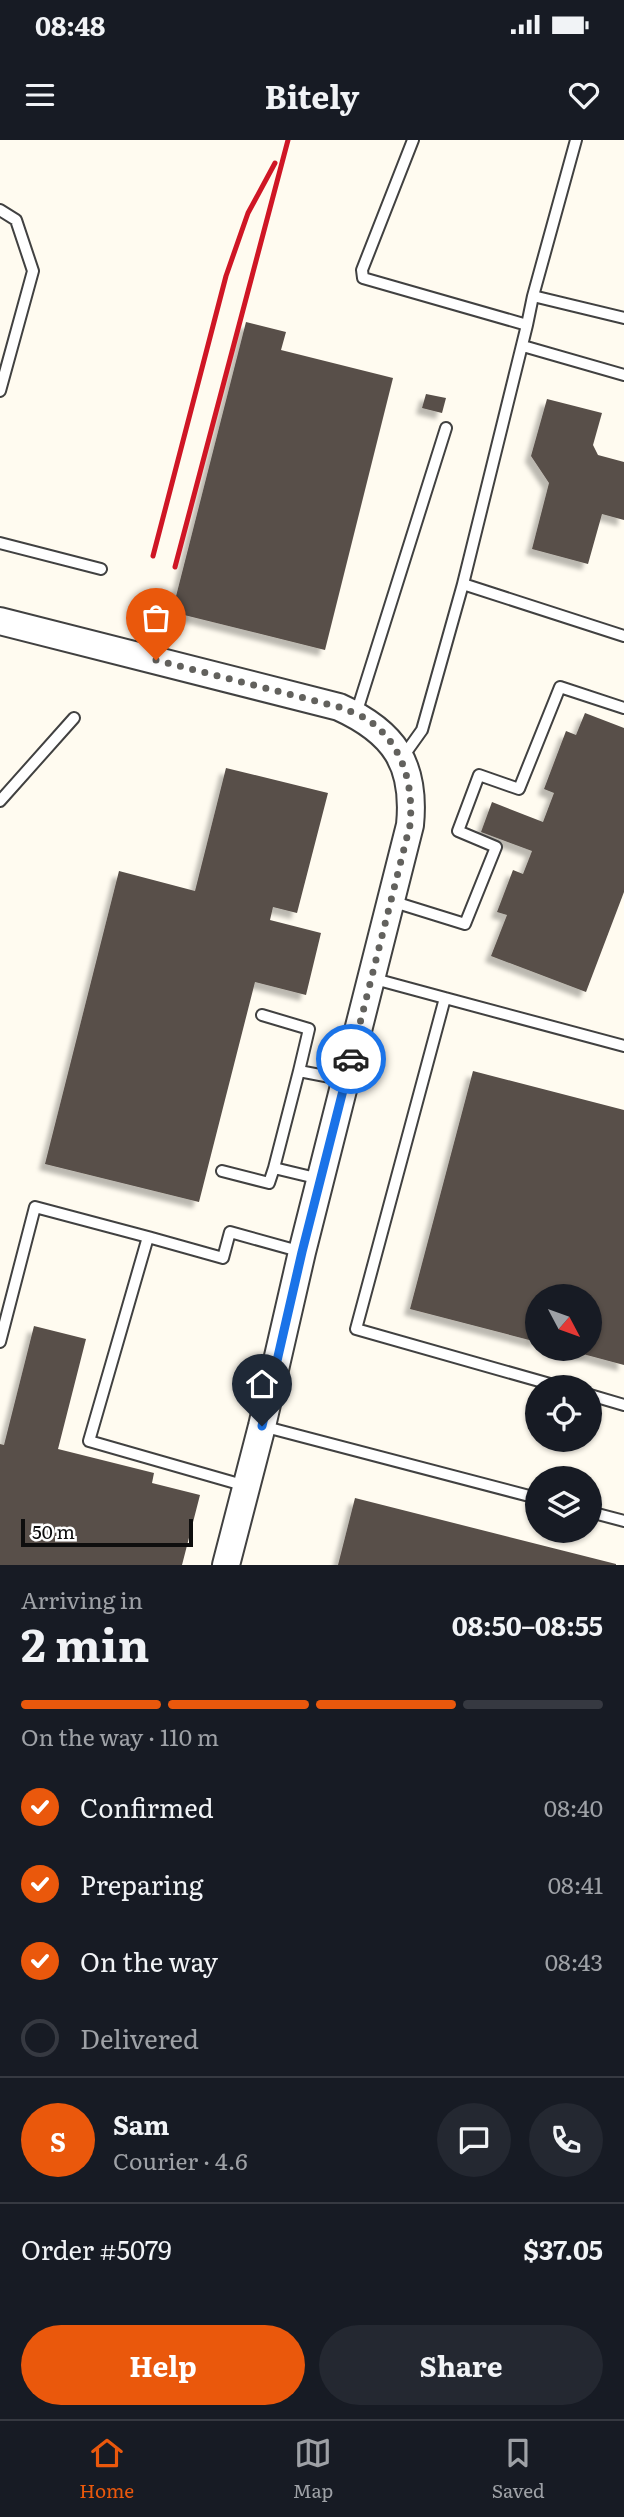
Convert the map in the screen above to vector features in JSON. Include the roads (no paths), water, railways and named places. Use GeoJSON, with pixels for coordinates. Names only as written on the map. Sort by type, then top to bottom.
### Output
{"type":"FeatureCollection","features":[{"type":"Feature","properties":{"kind":"street"},"geometry":{"type":"LineString","coordinates":[[0,621],[339,707],[356,714],[382,732],[400,758],[409,778],[412,802],[410,825],[226,1565]]}},
{"type":"Feature","properties":{"kind":"lane"},"geometry":{"type":"LineString","coordinates":[[413,140],[362,270],[363,278],[527,325]]}},
{"type":"Feature","properties":{"kind":"lane"},"geometry":{"type":"LineString","coordinates":[[400,758],[422,730],[463,584],[533,296],[576,140]]}},
{"type":"Feature","properties":{"kind":"lane"},"geometry":{"type":"LineString","coordinates":[[0,210],[16,220],[33,271],[0,391]]}},
{"type":"Feature","properties":{"kind":"lane"},"geometry":{"type":"LineString","coordinates":[[533,296],[624,318]]}},
{"type":"Feature","properties":{"kind":"lane"},"geometry":{"type":"LineString","coordinates":[[523,346],[624,375]]}},
{"type":"Feature","properties":{"kind":"lane"},"geometry":{"type":"LineString","coordinates":[[356,714],[446,429]]}},
{"type":"Feature","properties":{"kind":"lane"},"geometry":{"type":"LineString","coordinates":[[0,543],[101,569]]}},
{"type":"Feature","properties":{"kind":"lane"},"geometry":{"type":"LineString","coordinates":[[463,584],[624,636]]}},
{"type":"Feature","properties":{"kind":"lane"},"geometry":{"type":"LineString","coordinates":[[391,901],[465,924],[496,847],[458,831],[479,775],[519,789],[560,687],[624,708]]}},
{"type":"Feature","properties":{"kind":"lane"},"geometry":{"type":"LineString","coordinates":[[0,801],[74,718]]}},
{"type":"Feature","properties":{"kind":"lane"},"geometry":{"type":"LineString","coordinates":[[371,978],[624,1046]]}},
{"type":"Feature","properties":{"kind":"lane"},"geometry":{"type":"LineString","coordinates":[[444,998],[356,1329],[525,1377]]}},
{"type":"Feature","properties":{"kind":"lane"},"geometry":{"type":"LineString","coordinates":[[222,1171],[269,1183],[299,1071],[309,1029],[262,1015]]}},
{"type":"Feature","properties":{"kind":"lane"},"geometry":{"type":"LineString","coordinates":[[299,1071],[346,1080]]}},
{"type":"Feature","properties":{"kind":"lane"},"geometry":{"type":"LineString","coordinates":[[274,1168],[320,1180]]}},
{"type":"Feature","properties":{"kind":"lane"},"geometry":{"type":"LineString","coordinates":[[0,1342],[35,1207],[223,1258],[230,1232],[302,1252]]}},
{"type":"Feature","properties":{"kind":"lane"},"geometry":{"type":"LineString","coordinates":[[148,1237],[89,1441],[246,1486]]}},
{"type":"Feature","properties":{"kind":"lane"},"geometry":{"type":"LineString","coordinates":[[602,1399],[624,1405]]}},
{"type":"Feature","properties":{"kind":"lane"},"geometry":{"type":"LineString","coordinates":[[262,1426],[525,1496]]}},
{"type":"Feature","properties":{"kind":"lane"},"geometry":{"type":"LineString","coordinates":[[602,1515],[624,1521]]}},
{"type":"Feature","properties":{"kind":"railway"},"geometry":{"type":"LineString","coordinates":[[175,567],[288,140]]}},
{"type":"Feature","properties":{"kind":"railway"},"geometry":{"type":"LineString","coordinates":[[153,556],[226,276],[248,213],[275,163]]}}]}
